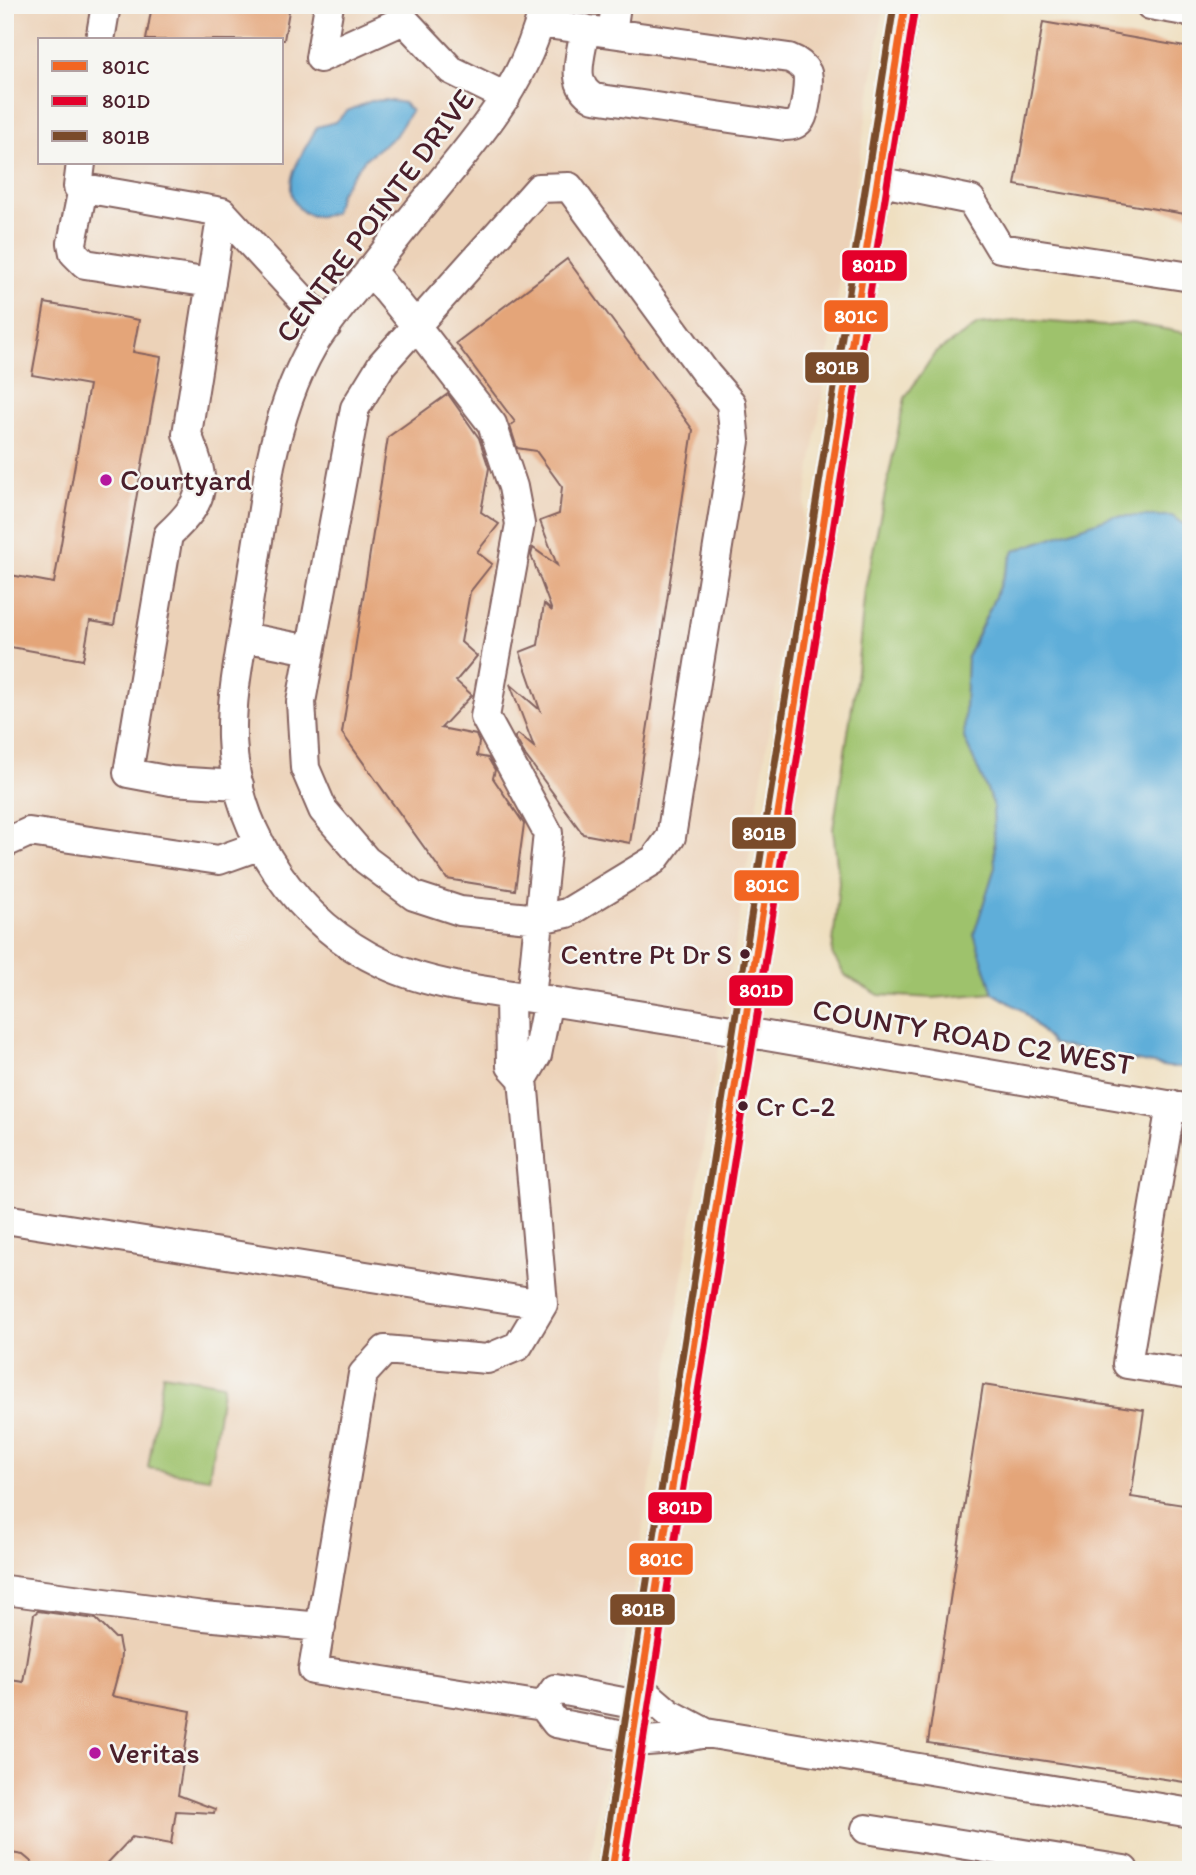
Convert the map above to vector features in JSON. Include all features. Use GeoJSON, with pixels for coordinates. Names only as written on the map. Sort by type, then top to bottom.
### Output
{"type":"FeatureCollection","features":[{"type":"Feature","properties":{"kind":"street"},"geometry":{"type":"LineString","coordinates":[[100,38],[106,5]]}},
{"type":"Feature","properties":{"kind":"street"},"geometry":{"type":"LineString","coordinates":[[329,5],[320,58],[404,20],[451,69],[506,97]]}},
{"type":"Feature","properties":{"kind":"street"},"geometry":{"type":"LineString","coordinates":[[542,14],[599,31],[789,58],[796,61],[806,72],[808,79],[803,114],[796,123],[785,126],[594,97],[582,89],[578,77],[599,31],[616,5]]}},
{"type":"Feature","properties":{"kind":"street"},"geometry":{"type":"LineString","coordinates":[[612,1870],[905,5]]}},
{"type":"Feature","properties":{"kind":"street"},"geometry":{"type":"LineString","coordinates":[[1150,5],[1191,12]]}},
{"type":"Feature","properties":{"kind":"street","name":"CENTRE POINTE DRIVE"},"geometry":{"type":"LineString","coordinates":[[542,14],[526,61],[506,97],[482,132],[327,326],[313,345],[293,385],[278,427],[270,465],[233,698],[232,740],[239,785],[250,821],[267,858],[291,892],[319,922],[352,947],[384,965],[419,978],[455,986],[744,1032]]}},
{"type":"Feature","properties":{"kind":"street"},"geometry":{"type":"LineString","coordinates":[[211,283],[85,264],[74,253],[72,243],[82,176],[222,212],[327,326]]}},
{"type":"Feature","properties":{"kind":"street"},"geometry":{"type":"LineString","coordinates":[[877,181],[971,200],[1000,248],[1191,277]]}},
{"type":"Feature","properties":{"kind":"street"},"geometry":{"type":"LineString","coordinates":[[569,187],[730,403],[735,441],[671,837],[654,860],[567,914],[539,919],[460,911],[414,896],[366,860],[323,810],[305,768],[301,702],[310,650],[355,408],[382,364],[539,188],[569,187]]}},
{"type":"Feature","properties":{"kind":"street"},"geometry":{"type":"LineString","coordinates":[[222,212],[187,434],[202,480],[198,500],[187,518],[168,535],[128,773],[171,781],[239,785]]}},
{"type":"Feature","properties":{"kind":"street"},"geometry":{"type":"LineString","coordinates":[[370,270],[492,424],[513,487],[520,524],[485,717],[548,833],[530,998],[511,1066],[523,1079]]}},
{"type":"Feature","properties":{"kind":"street"},"geometry":{"type":"LineString","coordinates":[[243,638],[310,650]]}},
{"type":"Feature","properties":{"kind":"street"},"geometry":{"type":"LineString","coordinates":[[5,844],[29,832],[219,860],[261,845]]}},
{"type":"Feature","properties":{"kind":"street"},"geometry":{"type":"LineString","coordinates":[[530,998],[537,1055],[523,1079],[543,1304],[518,1346],[487,1359],[385,1350],[363,1374],[313,1670],[543,1706],[556,1723],[633,1740],[675,1739],[706,1734],[1191,1813]]}},
{"type":"Feature","properties":{"kind":"street","name":"COUNTY ROAD C2 WEST"},"geometry":{"type":"LineString","coordinates":[[744,1032],[1181,1107]]}},
{"type":"Feature","properties":{"kind":"street"},"geometry":{"type":"LineString","coordinates":[[1181,1107],[1127,1364],[1191,1374]]}},
{"type":"Feature","properties":{"kind":"street"},"geometry":{"type":"LineString","coordinates":[[5,1219],[543,1304]]}},
{"type":"Feature","properties":{"kind":"street"},"geometry":{"type":"LineString","coordinates":[[5,1590],[204,1616],[321,1627]]}},
{"type":"Feature","properties":{"kind":"street"},"geometry":{"type":"LineString","coordinates":[[543,1706],[555,1689],[640,1697],[706,1734]]}},
{"type":"Feature","properties":{"kind":"street"},"geometry":{"type":"LineString","coordinates":[[866,1829],[1124,1870]]}},
{"type":"Feature","properties":{"kind":"shaded area"},"geometry":{"type":"Polygon","coordinates":[[[5,5],[884,5],[589,1870],[5,1870],[5,5]]]}},
{"type":"Feature","properties":{"kind":"green space"},"geometry":{"type":"Polygon","coordinates":[[[1024,320],[1105,326],[1132,323],[1191,334],[1191,530],[1172,516],[1014,551],[967,657],[964,738],[993,803],[995,867],[974,934],[993,993],[933,998],[879,995],[846,976],[832,954],[839,882],[833,829],[856,681],[865,589],[905,398],[935,353],[978,325],[1024,320]]]}},
{"type":"Feature","properties":{"kind":"green space"},"geometry":{"type":"Polygon","coordinates":[[[163,1374],[223,1384],[209,1478],[148,1468],[163,1374]]]}},
{"type":"Feature","properties":{"kind":"water"},"geometry":{"type":"Polygon","coordinates":[[[371,101],[404,103],[411,111],[395,136],[366,158],[353,174],[340,193],[334,213],[315,216],[303,212],[293,199],[292,178],[317,127],[335,122],[347,111],[371,101]]]}},
{"type":"Feature","properties":{"kind":"water"},"geometry":{"type":"Polygon","coordinates":[[[1113,516],[1172,516],[1191,530],[1191,1067],[1168,1067],[1053,1044],[1023,1011],[993,993],[974,934],[995,867],[993,803],[964,738],[967,657],[1014,551],[1113,516]]]}},
{"type":"Feature","properties":{"kind":"building"},"geometry":{"type":"Polygon","coordinates":[[[152,5],[290,5],[284,40],[146,38],[152,5]]]}},
{"type":"Feature","properties":{"kind":"building"},"geometry":{"type":"Polygon","coordinates":[[[1043,22],[1191,48],[1191,215],[1015,185],[1043,22]]]}},
{"type":"Feature","properties":{"kind":"building"},"geometry":{"type":"Polygon","coordinates":[[[567,259],[693,430],[630,843],[583,834],[525,755],[515,737],[518,734],[534,747],[510,684],[540,710],[520,652],[538,645],[544,604],[552,611],[531,555],[533,548],[557,565],[540,521],[559,514],[562,487],[536,451],[517,448],[510,426],[515,422],[456,343],[567,259]]]}},
{"type":"Feature","properties":{"kind":"building","name":"Courtyard"},"geometry":{"type":"Polygon","coordinates":[[[45,303],[139,320],[133,352],[161,357],[114,625],[90,621],[83,660],[5,646],[5,574],[54,583],[89,385],[32,375],[45,303]]]}},
{"type":"Feature","properties":{"kind":"building"},"geometry":{"type":"Polygon","coordinates":[[[448,394],[479,438],[489,468],[481,512],[499,524],[477,552],[492,564],[470,592],[461,642],[477,656],[456,681],[472,695],[441,728],[476,735],[479,742],[477,756],[488,758],[495,770],[493,778],[524,824],[515,890],[447,879],[342,733],[388,437],[448,394]]]}},
{"type":"Feature","properties":{"kind":"building"},"geometry":{"type":"Polygon","coordinates":[[[983,1385],[1144,1410],[1131,1497],[1191,1506],[1191,1783],[928,1743],[983,1385]]]}},
{"type":"Feature","properties":{"kind":"building","name":"Veritas"},"geometry":{"type":"Polygon","coordinates":[[[38,1611],[96,1619],[118,1638],[120,1666],[112,1696],[191,1711],[178,1795],[215,1809],[214,1813],[176,1811],[171,1844],[132,1837],[101,1870],[41,1870],[23,1855],[5,1852],[5,1679],[23,1682],[34,1614],[38,1611]]]}},
{"type":"Feature","properties":{"kind":"transit line","name":"801B"},"geometry":{"type":"LineString","coordinates":[[602,1868],[894,5]]}},
{"type":"Feature","properties":{"kind":"transit line","name":"801C"},"geometry":{"type":"LineString","coordinates":[[612,1870],[905,5]]}},
{"type":"Feature","properties":{"kind":"transit line","name":"801D"},"geometry":{"type":"LineString","coordinates":[[623,1870],[915,7]]}},
{"type":"Feature","properties":{"kind":"place","name":"Courtyard"},"geometry":{"type":"Point","coordinates":[106,480]}},
{"type":"Feature","properties":{"kind":"place","name":"Centre Pt Dr S"},"geometry":{"type":"Point","coordinates":[745,954]}},
{"type":"Feature","properties":{"kind":"place","name":"Cr C-2"},"geometry":{"type":"Point","coordinates":[743,1106]}},
{"type":"Feature","properties":{"kind":"place","name":"Veritas"},"geometry":{"type":"Point","coordinates":[95,1753]}}]}
